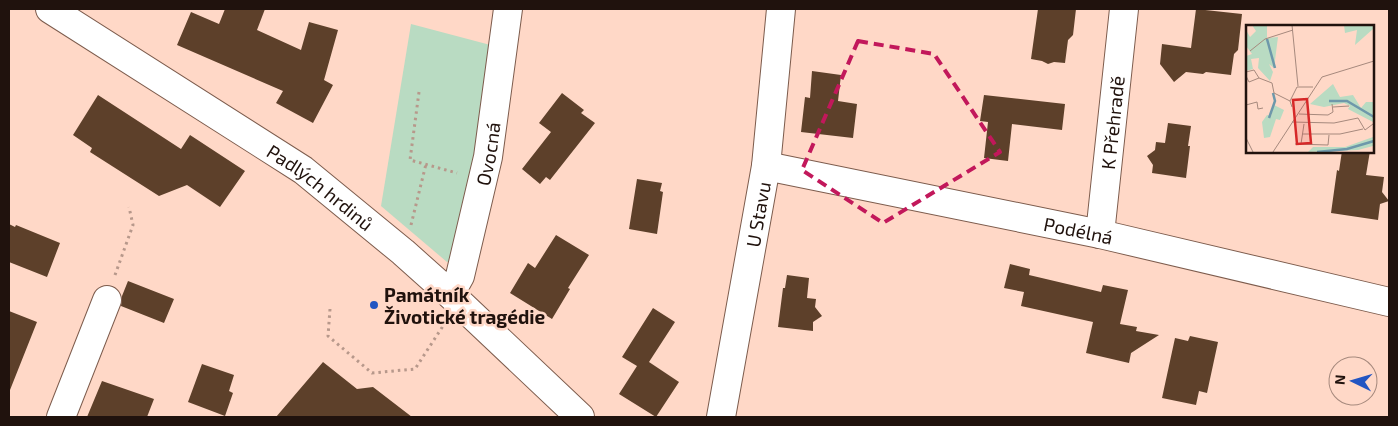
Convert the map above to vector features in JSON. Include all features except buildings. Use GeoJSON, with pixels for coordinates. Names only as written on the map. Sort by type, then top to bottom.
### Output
{"type":"FeatureCollection","features":[{"type":"Feature","properties":{"kind":"street","name":"Padlých hrdinů"},"geometry":{"type":"LineString","coordinates":[[50,9],[303,170],[403,252],[454,298],[566,412]]}},
{"type":"Feature","properties":{"kind":"street","name":"Ovocná"},"geometry":{"type":"LineString","coordinates":[[454,298],[488,157],[508,9]]}},
{"type":"Feature","properties":{"kind":"street","name":"U Stavu"},"geometry":{"type":"LineString","coordinates":[[721,417],[766,166],[781,9]]}},
{"type":"Feature","properties":{"kind":"street","name":"K Přehradě"},"geometry":{"type":"LineString","coordinates":[[1100,234],[1124,9]]}},
{"type":"Feature","properties":{"kind":"street","name":"Podélná"},"geometry":{"type":"LineString","coordinates":[[766,166],[1100,234],[1389,302]]}},
{"type":"Feature","properties":{"kind":"street"},"geometry":{"type":"LineString","coordinates":[[61,417],[107,300]]}},
{"type":"Feature","properties":{"kind":"path"},"geometry":{"type":"LineString","coordinates":[[420,92],[410,160],[460,173]]}},
{"type":"Feature","properties":{"kind":"path"},"geometry":{"type":"LineString","coordinates":[[403,252],[426,164]]}},
{"type":"Feature","properties":{"kind":"path"},"geometry":{"type":"LineString","coordinates":[[107,300],[133,225],[129,207]]}},
{"type":"Feature","properties":{"kind":"path"},"geometry":{"type":"LineString","coordinates":[[330,309],[328,336],[372,373],[415,370],[454,298]]}},
{"type":"Feature","properties":{"kind":"highlighted area"},"geometry":{"type":"Polygon","coordinates":[[[858,41],[934,54],[1000,152],[883,223],[802,170],[858,41]]]}},
{"type":"Feature","properties":{"kind":"green space"},"geometry":{"type":"Polygon","coordinates":[[[411,24],[498,47],[456,259],[447,262],[381,206],[411,24]]]}},
{"type":"Feature","properties":{"kind":"place","name":"Památník Životické tragédie"},"geometry":{"type":"Point","coordinates":[374,305]}}]}
